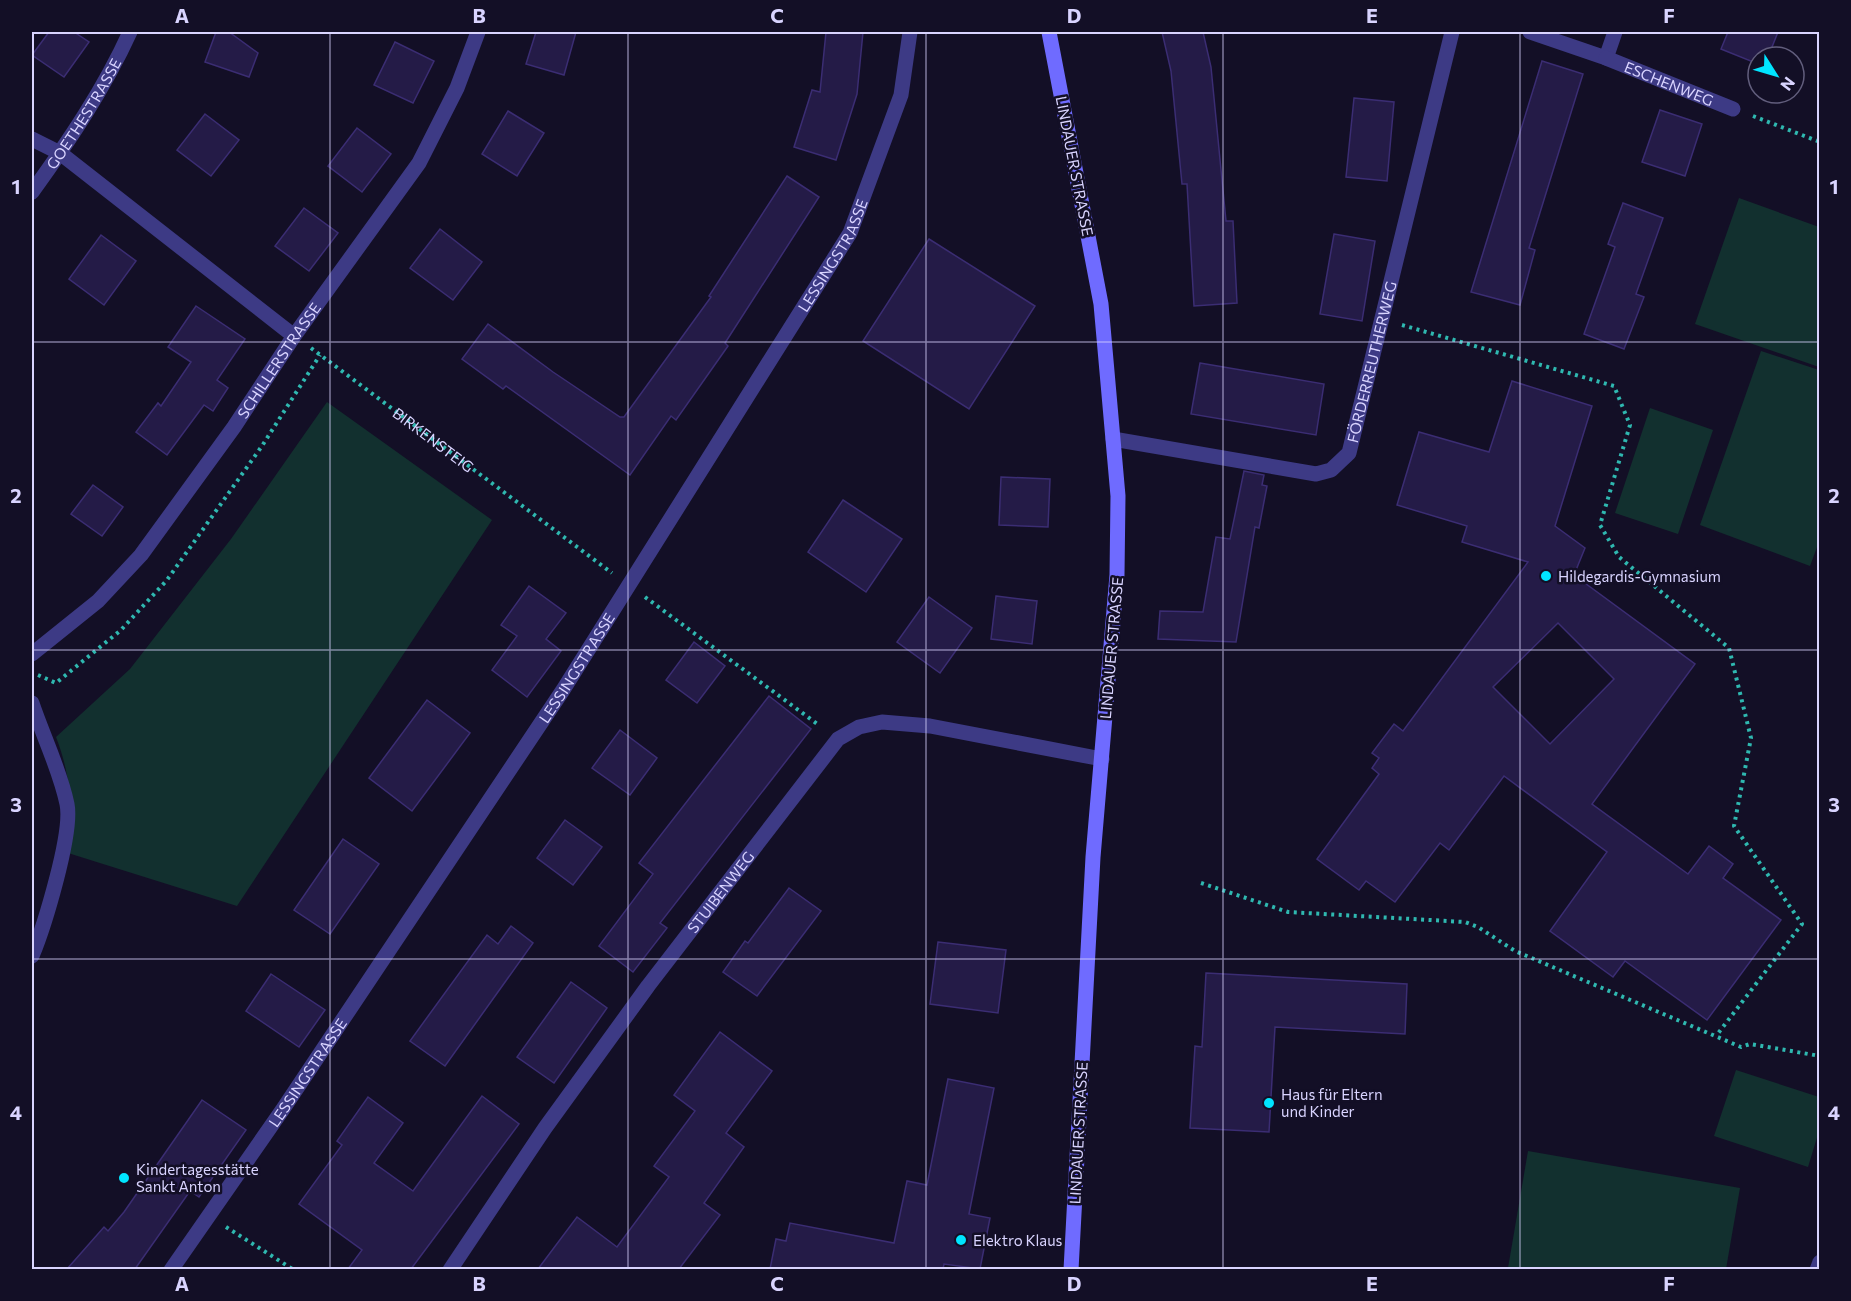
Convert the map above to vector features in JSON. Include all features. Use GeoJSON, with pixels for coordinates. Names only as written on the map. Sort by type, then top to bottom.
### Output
{"type":"FeatureCollection","features":[{"type":"Feature","properties":{"kind":"street","name":"GOETHESTRASSE"},"geometry":{"type":"LineString","coordinates":[[32,192],[110,75],[130,32]]}},
{"type":"Feature","properties":{"kind":"street","name":"SCHILLERSTRASSE"},"geometry":{"type":"LineString","coordinates":[[32,654],[98,601],[141,555],[234,427],[294,336],[419,163],[457,88],[478,32]]}},
{"type":"Feature","properties":{"kind":"street","name":"LESSINGSTRASSE"},"geometry":{"type":"LineString","coordinates":[[171,1269],[290,1099],[563,690],[850,233],[901,95],[910,32]]}},
{"type":"Feature","properties":{"kind":"street","name":"LINDAUER STRASSE"},"geometry":{"type":"LineString","coordinates":[[1048,32],[1101,304],[1118,496],[1117,575],[1092,869],[1071,1269]]}},
{"type":"Feature","properties":{"kind":"street","name":"FÖRDERREUTHERWEG"},"geometry":{"type":"LineString","coordinates":[[1113,439],[1316,474],[1331,470],[1348,453],[1452,32]]}},
{"type":"Feature","properties":{"kind":"street","name":"ESCHENWEG"},"geometry":{"type":"LineString","coordinates":[[1530,32],[1606,58],[1733,109]]}},
{"type":"Feature","properties":{"kind":"street","name":"ESCHENWEG"},"geometry":{"type":"LineString","coordinates":[[1606,58],[1615,32]]}},
{"type":"Feature","properties":{"kind":"street"},"geometry":{"type":"LineString","coordinates":[[32,139],[60,153],[294,336]]}},
{"type":"Feature","properties":{"kind":"street"},"geometry":{"type":"LineString","coordinates":[[32,703],[68,805],[55,881],[32,956]]}},
{"type":"Feature","properties":{"kind":"street","name":"STUIBENWEG"},"geometry":{"type":"LineString","coordinates":[[450,1269],[546,1128],[648,986],[838,739],[859,727],[882,722],[930,726],[1102,759]]}},
{"type":"Feature","properties":{"kind":"street"},"geometry":{"type":"LineString","coordinates":[[1817,1269],[1820,1262]]}},
{"type":"Feature","properties":{"kind":"path"},"geometry":{"type":"LineString","coordinates":[[1733,109],[1820,142]]}},
{"type":"Feature","properties":{"kind":"path"},"geometry":{"type":"LineString","coordinates":[[1381,319],[1614,386],[1630,425],[1600,525],[1619,557],[1729,648],[1751,738],[1734,826],[1802,924],[1716,1036]]}},
{"type":"Feature","properties":{"kind":"path","name":"BIRKENSTEIG"},"geometry":{"type":"LineString","coordinates":[[294,336],[838,739]]}},
{"type":"Feature","properties":{"kind":"path"},"geometry":{"type":"LineString","coordinates":[[32,672],[56,684],[129,621],[174,570],[262,446],[320,355]]}},
{"type":"Feature","properties":{"kind":"path"},"geometry":{"type":"LineString","coordinates":[[1202,883],[1288,912],[1465,922],[1478,927],[1515,951],[1741,1047],[1750,1044],[1820,1056]]}},
{"type":"Feature","properties":{"kind":"path"},"geometry":{"type":"LineString","coordinates":[[234,1231],[294,1269]]}},
{"type":"Feature","properties":{"kind":"green space"},"geometry":{"type":"Polygon","coordinates":[[[1739,198],[1819,227],[1819,367],[1695,324],[1739,198]]]}},
{"type":"Feature","properties":{"kind":"green space"},"geometry":{"type":"Polygon","coordinates":[[[1761,351],[1819,370],[1820,539],[1810,566],[1700,525],[1761,351]]]}},
{"type":"Feature","properties":{"kind":"green space"},"geometry":{"type":"Polygon","coordinates":[[[327,402],[492,520],[237,906],[68,853],[70,794],[56,737],[130,669],[231,539],[327,402]]]}},
{"type":"Feature","properties":{"kind":"green space"},"geometry":{"type":"Polygon","coordinates":[[[1650,408],[1713,430],[1678,534],[1615,513],[1650,408]]]}},
{"type":"Feature","properties":{"kind":"green space"},"geometry":{"type":"Polygon","coordinates":[[[1736,1070],[1819,1097],[1819,1131],[1808,1167],[1714,1136],[1736,1070]]]}},
{"type":"Feature","properties":{"kind":"green space"},"geometry":{"type":"Polygon","coordinates":[[[1528,1151],[1740,1188],[1726,1269],[1508,1268],[1528,1151]]]}},
{"type":"Feature","properties":{"kind":"building"},"geometry":{"type":"Polygon","coordinates":[[[49,32],[74,32],[89,42],[64,77],[32,55],[49,32]]]}},
{"type":"Feature","properties":{"kind":"building"},"geometry":{"type":"Polygon","coordinates":[[[216,32],[229,32],[258,53],[249,77],[205,62],[216,32]]]}},
{"type":"Feature","properties":{"kind":"building"},"geometry":{"type":"Polygon","coordinates":[[[536,32],[576,32],[564,75],[526,64],[536,32]]]}},
{"type":"Feature","properties":{"kind":"building"},"geometry":{"type":"Polygon","coordinates":[[[826,32],[863,32],[857,94],[836,160],[794,147],[812,90],[820,92],[826,32]]]}},
{"type":"Feature","properties":{"kind":"building"},"geometry":{"type":"Polygon","coordinates":[[[1162,32],[1203,32],[1211,67],[1226,221],[1233,221],[1237,303],[1194,306],[1187,184],[1182,184],[1171,71],[1162,32]]]}},
{"type":"Feature","properties":{"kind":"building"},"geometry":{"type":"Polygon","coordinates":[[[1728,32],[1778,32],[1773,45],[1746,45],[1746,59],[1721,49],[1728,32]]]}},
{"type":"Feature","properties":{"kind":"building"},"geometry":{"type":"Polygon","coordinates":[[[395,42],[434,61],[413,103],[374,85],[395,42]]]}},
{"type":"Feature","properties":{"kind":"building"},"geometry":{"type":"Polygon","coordinates":[[[1542,61],[1583,74],[1529,248],[1535,250],[1520,305],[1471,292],[1542,61]]]}},
{"type":"Feature","properties":{"kind":"building"},"geometry":{"type":"Polygon","coordinates":[[[1354,98],[1394,102],[1387,181],[1346,177],[1354,98]]]}},
{"type":"Feature","properties":{"kind":"building"},"geometry":{"type":"Polygon","coordinates":[[[1660,110],[1702,124],[1685,176],[1642,162],[1660,110]]]}},
{"type":"Feature","properties":{"kind":"building"},"geometry":{"type":"Polygon","coordinates":[[[508,111],[544,133],[517,176],[482,154],[508,111]]]}},
{"type":"Feature","properties":{"kind":"building"},"geometry":{"type":"Polygon","coordinates":[[[205,114],[239,140],[211,176],[177,150],[205,114]]]}},
{"type":"Feature","properties":{"kind":"building"},"geometry":{"type":"Polygon","coordinates":[[[357,128],[391,154],[362,192],[328,166],[357,128]]]}},
{"type":"Feature","properties":{"kind":"building"},"geometry":{"type":"Polygon","coordinates":[[[787,176],[819,197],[725,343],[728,346],[676,420],[671,416],[630,475],[506,386],[503,389],[462,359],[488,324],[553,372],[620,417],[624,417],[711,297],[709,296],[787,176]]]}},
{"type":"Feature","properties":{"kind":"building"},"geometry":{"type":"Polygon","coordinates":[[[1623,203],[1663,218],[1636,294],[1644,297],[1624,349],[1584,334],[1615,247],[1608,244],[1623,203]]]}},
{"type":"Feature","properties":{"kind":"building"},"geometry":{"type":"Polygon","coordinates":[[[304,208],[338,233],[309,271],[275,246],[304,208]]]}},
{"type":"Feature","properties":{"kind":"building"},"geometry":{"type":"Polygon","coordinates":[[[440,229],[482,262],[453,300],[410,268],[440,229]]]}},
{"type":"Feature","properties":{"kind":"building"},"geometry":{"type":"Polygon","coordinates":[[[1334,234],[1375,241],[1362,321],[1320,314],[1334,234]]]}},
{"type":"Feature","properties":{"kind":"building"},"geometry":{"type":"Polygon","coordinates":[[[101,235],[136,261],[104,305],[69,279],[101,235]]]}},
{"type":"Feature","properties":{"kind":"building"},"geometry":{"type":"Polygon","coordinates":[[[929,239],[1035,306],[969,409],[863,341],[929,239]]]}},
{"type":"Feature","properties":{"kind":"building"},"geometry":{"type":"Polygon","coordinates":[[[196,306],[245,339],[217,380],[228,388],[213,411],[204,405],[167,455],[136,432],[158,403],[161,406],[191,362],[168,347],[196,306]]]}},
{"type":"Feature","properties":{"kind":"building"},"geometry":{"type":"Polygon","coordinates":[[[1200,363],[1324,384],[1316,435],[1191,414],[1200,363]]]}},
{"type":"Feature","properties":{"kind":"building"},"geometry":{"type":"Polygon","coordinates":[[[1512,381],[1592,406],[1555,526],[1585,548],[1574,575],[1695,664],[1592,804],[1688,874],[1709,846],[1733,864],[1723,878],[1781,920],[1707,1020],[1625,961],[1613,977],[1550,931],[1607,852],[1504,776],[1449,850],[1440,843],[1395,902],[1366,881],[1359,890],[1317,859],[1379,774],[1372,768],[1379,758],[1372,753],[1394,724],[1403,731],[1528,562],[1462,542],[1467,526],[1397,505],[1419,432],[1489,452],[1512,381]],[[1558,623],[1493,687],[1550,744],[1614,679],[1558,623]]]}},
{"type":"Feature","properties":{"kind":"building"},"geometry":{"type":"Polygon","coordinates":[[[1244,471],[1264,475],[1262,485],[1267,486],[1259,528],[1255,527],[1236,642],[1158,639],[1160,611],[1203,612],[1216,537],[1230,539],[1244,471]]]}},
{"type":"Feature","properties":{"kind":"building"},"geometry":{"type":"Polygon","coordinates":[[[1001,477],[1050,479],[1048,527],[999,525],[1001,477]]]}},
{"type":"Feature","properties":{"kind":"building"},"geometry":{"type":"Polygon","coordinates":[[[93,485],[123,507],[102,536],[71,514],[93,485]]]}},
{"type":"Feature","properties":{"kind":"building"},"geometry":{"type":"Polygon","coordinates":[[[843,500],[902,539],[866,592],[808,552],[843,500]]]}},
{"type":"Feature","properties":{"kind":"building"},"geometry":{"type":"Polygon","coordinates":[[[529,586],[566,613],[546,639],[561,651],[527,697],[492,670],[517,636],[501,625],[529,586]]]}},
{"type":"Feature","properties":{"kind":"building"},"geometry":{"type":"Polygon","coordinates":[[[996,596],[1037,601],[1032,644],[991,639],[996,596]]]}},
{"type":"Feature","properties":{"kind":"building"},"geometry":{"type":"Polygon","coordinates":[[[929,597],[972,628],[940,673],[897,642],[929,597]]]}},
{"type":"Feature","properties":{"kind":"building"},"geometry":{"type":"Polygon","coordinates":[[[694,642],[725,666],[697,703],[666,680],[694,642]]]}},
{"type":"Feature","properties":{"kind":"building"},"geometry":{"type":"Polygon","coordinates":[[[769,696],[811,729],[660,923],[667,928],[633,972],[599,946],[653,874],[639,863],[769,696]]]}},
{"type":"Feature","properties":{"kind":"building"},"geometry":{"type":"Polygon","coordinates":[[[427,700],[470,733],[412,811],[369,778],[427,700]]]}},
{"type":"Feature","properties":{"kind":"building"},"geometry":{"type":"Polygon","coordinates":[[[620,730],[657,758],[630,795],[592,768],[620,730]]]}},
{"type":"Feature","properties":{"kind":"building"},"geometry":{"type":"Polygon","coordinates":[[[565,820],[602,847],[573,885],[537,858],[565,820]]]}},
{"type":"Feature","properties":{"kind":"building"},"geometry":{"type":"Polygon","coordinates":[[[343,839],[379,864],[330,934],[294,910],[343,839]]]}},
{"type":"Feature","properties":{"kind":"building"},"geometry":{"type":"Polygon","coordinates":[[[789,888],[821,911],[757,996],[723,972],[745,941],[748,943],[789,888]]]}},
{"type":"Feature","properties":{"kind":"building"},"geometry":{"type":"Polygon","coordinates":[[[511,926],[533,943],[445,1066],[410,1041],[487,935],[498,944],[511,926]]]}},
{"type":"Feature","properties":{"kind":"building"},"geometry":{"type":"Polygon","coordinates":[[[938,942],[1006,950],[998,1013],[930,1004],[938,942]]]}},
{"type":"Feature","properties":{"kind":"building"},"geometry":{"type":"Polygon","coordinates":[[[1206,973],[1407,984],[1405,1034],[1275,1027],[1269,1132],[1190,1128],[1195,1046],[1202,1047],[1206,973]]]}},
{"type":"Feature","properties":{"kind":"building"},"geometry":{"type":"Polygon","coordinates":[[[271,974],[325,1010],[299,1047],[246,1011],[271,974]]]}},
{"type":"Feature","properties":{"kind":"building"},"geometry":{"type":"Polygon","coordinates":[[[571,982],[607,1008],[554,1083],[517,1057],[571,982]]]}},
{"type":"Feature","properties":{"kind":"building"},"geometry":{"type":"Polygon","coordinates":[[[720,1032],[772,1071],[726,1133],[744,1147],[704,1203],[720,1215],[679,1269],[538,1269],[577,1217],[617,1247],[669,1177],[654,1166],[695,1111],[674,1095],[720,1032]]]}},
{"type":"Feature","properties":{"kind":"building"},"geometry":{"type":"Polygon","coordinates":[[[948,1079],[994,1088],[969,1214],[990,1218],[980,1269],[944,1264],[943,1269],[770,1269],[776,1239],[786,1241],[790,1223],[894,1243],[907,1181],[927,1185],[948,1079]]]}},
{"type":"Feature","properties":{"kind":"building"},"geometry":{"type":"Polygon","coordinates":[[[482,1096],[519,1124],[411,1269],[348,1269],[362,1250],[299,1204],[342,1145],[337,1141],[368,1097],[403,1123],[374,1163],[413,1191],[482,1096]]]}},
{"type":"Feature","properties":{"kind":"building"},"geometry":{"type":"Polygon","coordinates":[[[202,1100],[246,1130],[199,1197],[190,1191],[135,1269],[67,1269],[104,1227],[108,1231],[124,1212],[202,1100]]]}},
{"type":"Feature","properties":{"kind":"place","name":"Hildegardis-Gymnasium"},"geometry":{"type":"Point","coordinates":[1546,576]}},
{"type":"Feature","properties":{"kind":"place","name":"Haus für Eltern und Kinder"},"geometry":{"type":"Point","coordinates":[1269,1103]}},
{"type":"Feature","properties":{"kind":"place","name":"Kindertagesstätte Sankt Anton"},"geometry":{"type":"Point","coordinates":[124,1178]}},
{"type":"Feature","properties":{"kind":"place","name":"Elektro Klaus"},"geometry":{"type":"Point","coordinates":[961,1240]}}]}
